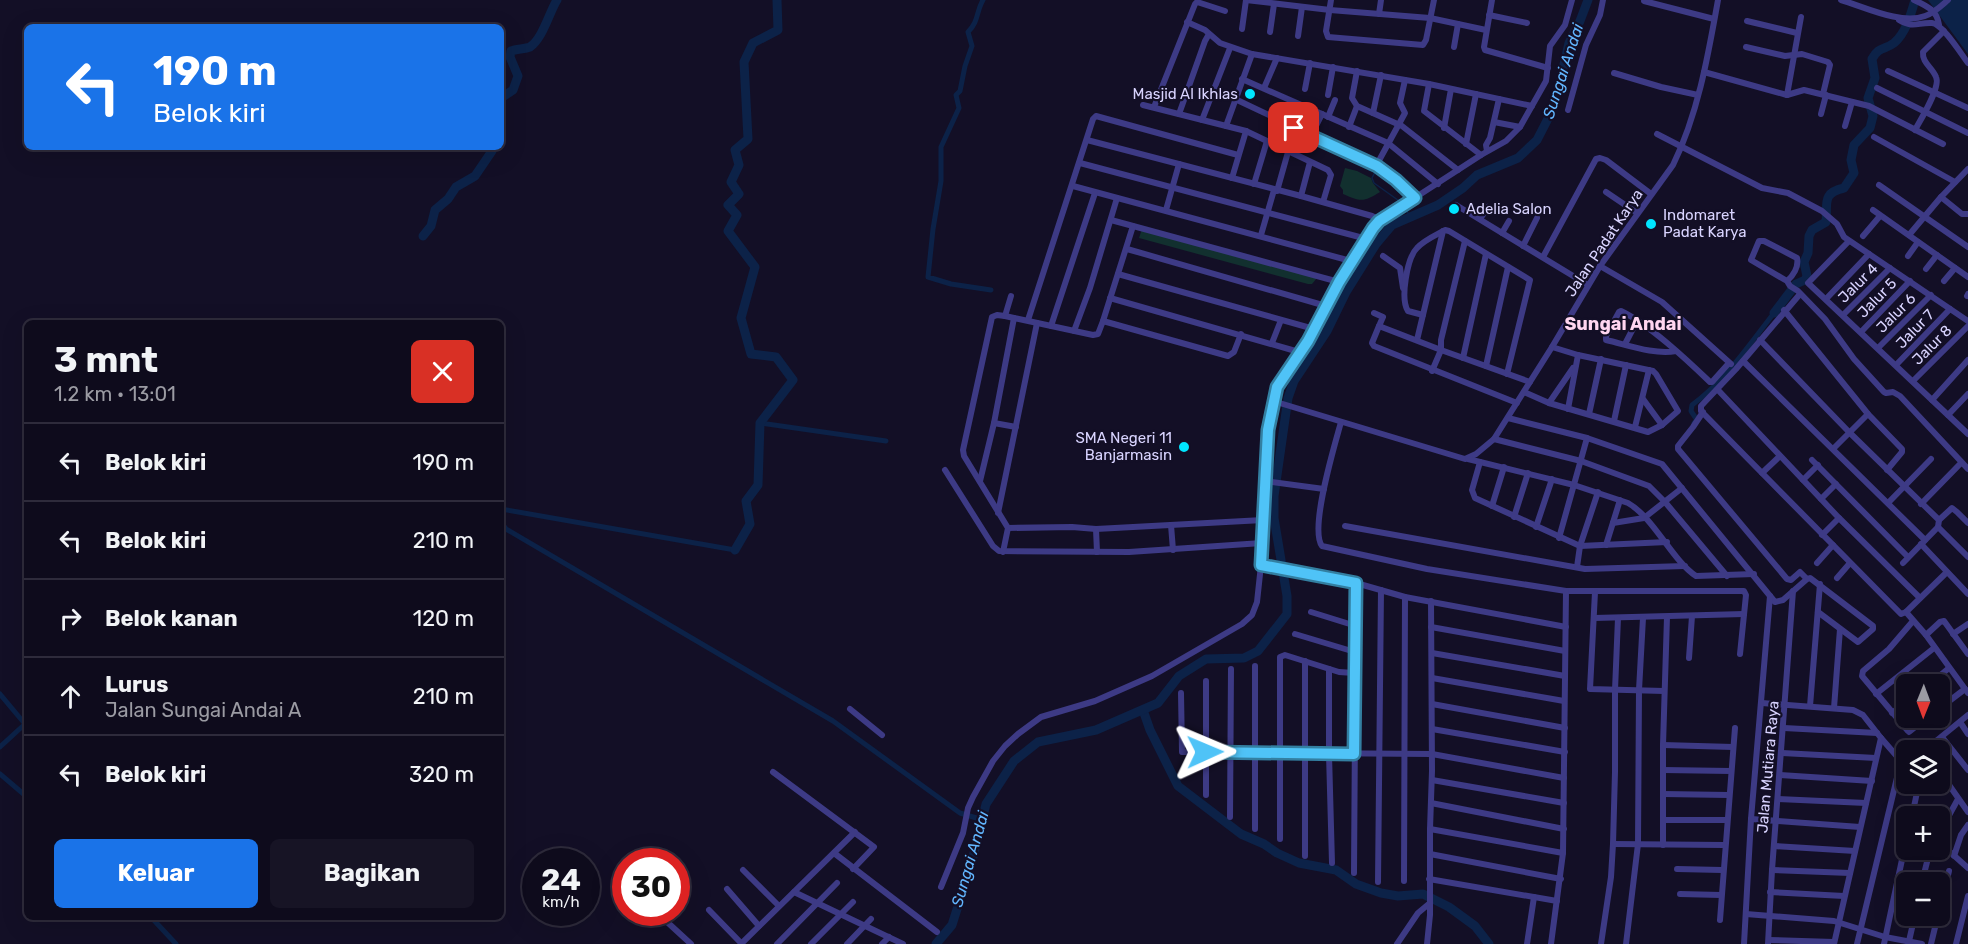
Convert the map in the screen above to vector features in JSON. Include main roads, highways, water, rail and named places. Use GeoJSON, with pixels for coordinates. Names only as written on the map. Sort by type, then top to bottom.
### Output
{"type":"FeatureCollection","features":[{"type":"Feature","properties":{"kind":"water"},"geometry":{"type":"Polygon","coordinates":[[[1928,0],[1968,0],[1968,54],[1928,0]]]}},
{"type":"Feature","properties":{"kind":"waterway"},"geometry":{"type":"LineString","coordinates":[[504,96],[513,90],[518,76],[510,57],[511,51],[530,47],[535,43],[557,0]]}},
{"type":"Feature","properties":{"kind":"waterway"},"geometry":{"type":"LineString","coordinates":[[735,550],[750,524],[746,501],[758,485],[760,423],[793,380],[776,357],[751,354],[741,318],[755,267],[728,231],[737,215],[728,205],[739,194],[731,182],[739,165],[735,150],[748,139],[744,62],[753,43],[778,30],[777,0]]}},
{"type":"Feature","properties":{"kind":"waterway"},"geometry":{"type":"LineString","coordinates":[[983,0],[974,24],[968,32],[972,46],[960,91],[956,95],[959,108],[941,147],[941,181],[928,277],[951,284],[991,290]]}},
{"type":"Feature","properties":{"kind":"waterway","name":"Sungai Andai"},"geometry":{"type":"LineString","coordinates":[[936,944],[952,925],[971,865],[986,804],[1014,761],[1038,742],[1096,730],[1158,703],[1179,676],[1206,659],[1244,658],[1258,651],[1287,614],[1287,596],[1274,518],[1274,496],[1288,398],[1294,381],[1327,331],[1346,292],[1376,244],[1392,225],[1438,205],[1477,175],[1518,158],[1537,140],[1554,107],[1569,43],[1588,0]]}},
{"type":"Feature","properties":{"kind":"waterway"},"geometry":{"type":"LineString","coordinates":[[1774,313],[1796,284],[1805,280],[1807,276],[1804,262],[1808,253],[1809,236],[1812,230],[1826,222],[1829,196],[1844,188],[1854,173],[1851,160],[1854,145],[1870,128],[1873,116],[1868,98],[1875,78],[1872,59],[1877,52],[1894,43],[1902,34],[1915,0]]}},
{"type":"Feature","properties":{"kind":"waterway"},"geometry":{"type":"LineString","coordinates":[[423,236],[431,226],[435,210],[448,199],[456,187],[475,176],[492,150]]}},
{"type":"Feature","properties":{"kind":"waterway"},"geometry":{"type":"LineString","coordinates":[[1376,170],[1372,178],[1374,183],[1402,203]]}},
{"type":"Feature","properties":{"kind":"waterway"},"geometry":{"type":"LineString","coordinates":[[1404,207],[1410,216]]}},
{"type":"Feature","properties":{"kind":"waterway"},"geometry":{"type":"LineString","coordinates":[[1694,423],[1697,420],[1691,411],[1692,405],[1726,374],[1774,313]]}},
{"type":"Feature","properties":{"kind":"waterway"},"geometry":{"type":"LineString","coordinates":[[760,423],[886,441]]}},
{"type":"Feature","properties":{"kind":"waterway"},"geometry":{"type":"LineString","coordinates":[[504,510],[735,550]]}},
{"type":"Feature","properties":{"kind":"waterway"},"geometry":{"type":"LineString","coordinates":[[504,526],[833,721],[960,813],[983,820]]}},
{"type":"Feature","properties":{"kind":"waterway"},"geometry":{"type":"LineString","coordinates":[[0,694],[24,723]]}},
{"type":"Feature","properties":{"kind":"waterway"},"geometry":{"type":"LineString","coordinates":[[1143,710],[1150,730],[1178,786],[1241,834],[1299,863],[1336,870],[1356,884],[1381,893],[1398,896],[1423,894],[1449,907],[1475,926],[1489,944]]}},
{"type":"Feature","properties":{"kind":"waterway"},"geometry":{"type":"LineString","coordinates":[[0,747],[24,725]]}},
{"type":"Feature","properties":{"kind":"waterway"},"geometry":{"type":"LineString","coordinates":[[0,774],[24,794]]}},
{"type":"Feature","properties":{"kind":"waterway"},"geometry":{"type":"LineString","coordinates":[[154,920],[176,944]]}},
{"type":"Feature","properties":{"kind":"place","name":"Masjid Al Ikhlas"},"geometry":{"type":"Point","coordinates":[1250,94]}},
{"type":"Feature","properties":{"kind":"place","name":"Adelia Salon"},"geometry":{"type":"Point","coordinates":[1454,209]}},
{"type":"Feature","properties":{"kind":"place","name":"Indomaret Padat Karya"},"geometry":{"type":"Point","coordinates":[1651,224]}},
{"type":"Feature","properties":{"kind":"place","name":"SMA Negeri 11 Banjarmasin"},"geometry":{"type":"Point","coordinates":[1184,447]}},
{"type":"Feature","properties":{"kind":"district","name":"Sungai Andai"},"geometry":{"type":"Point","coordinates":[1623,324]}}]}
